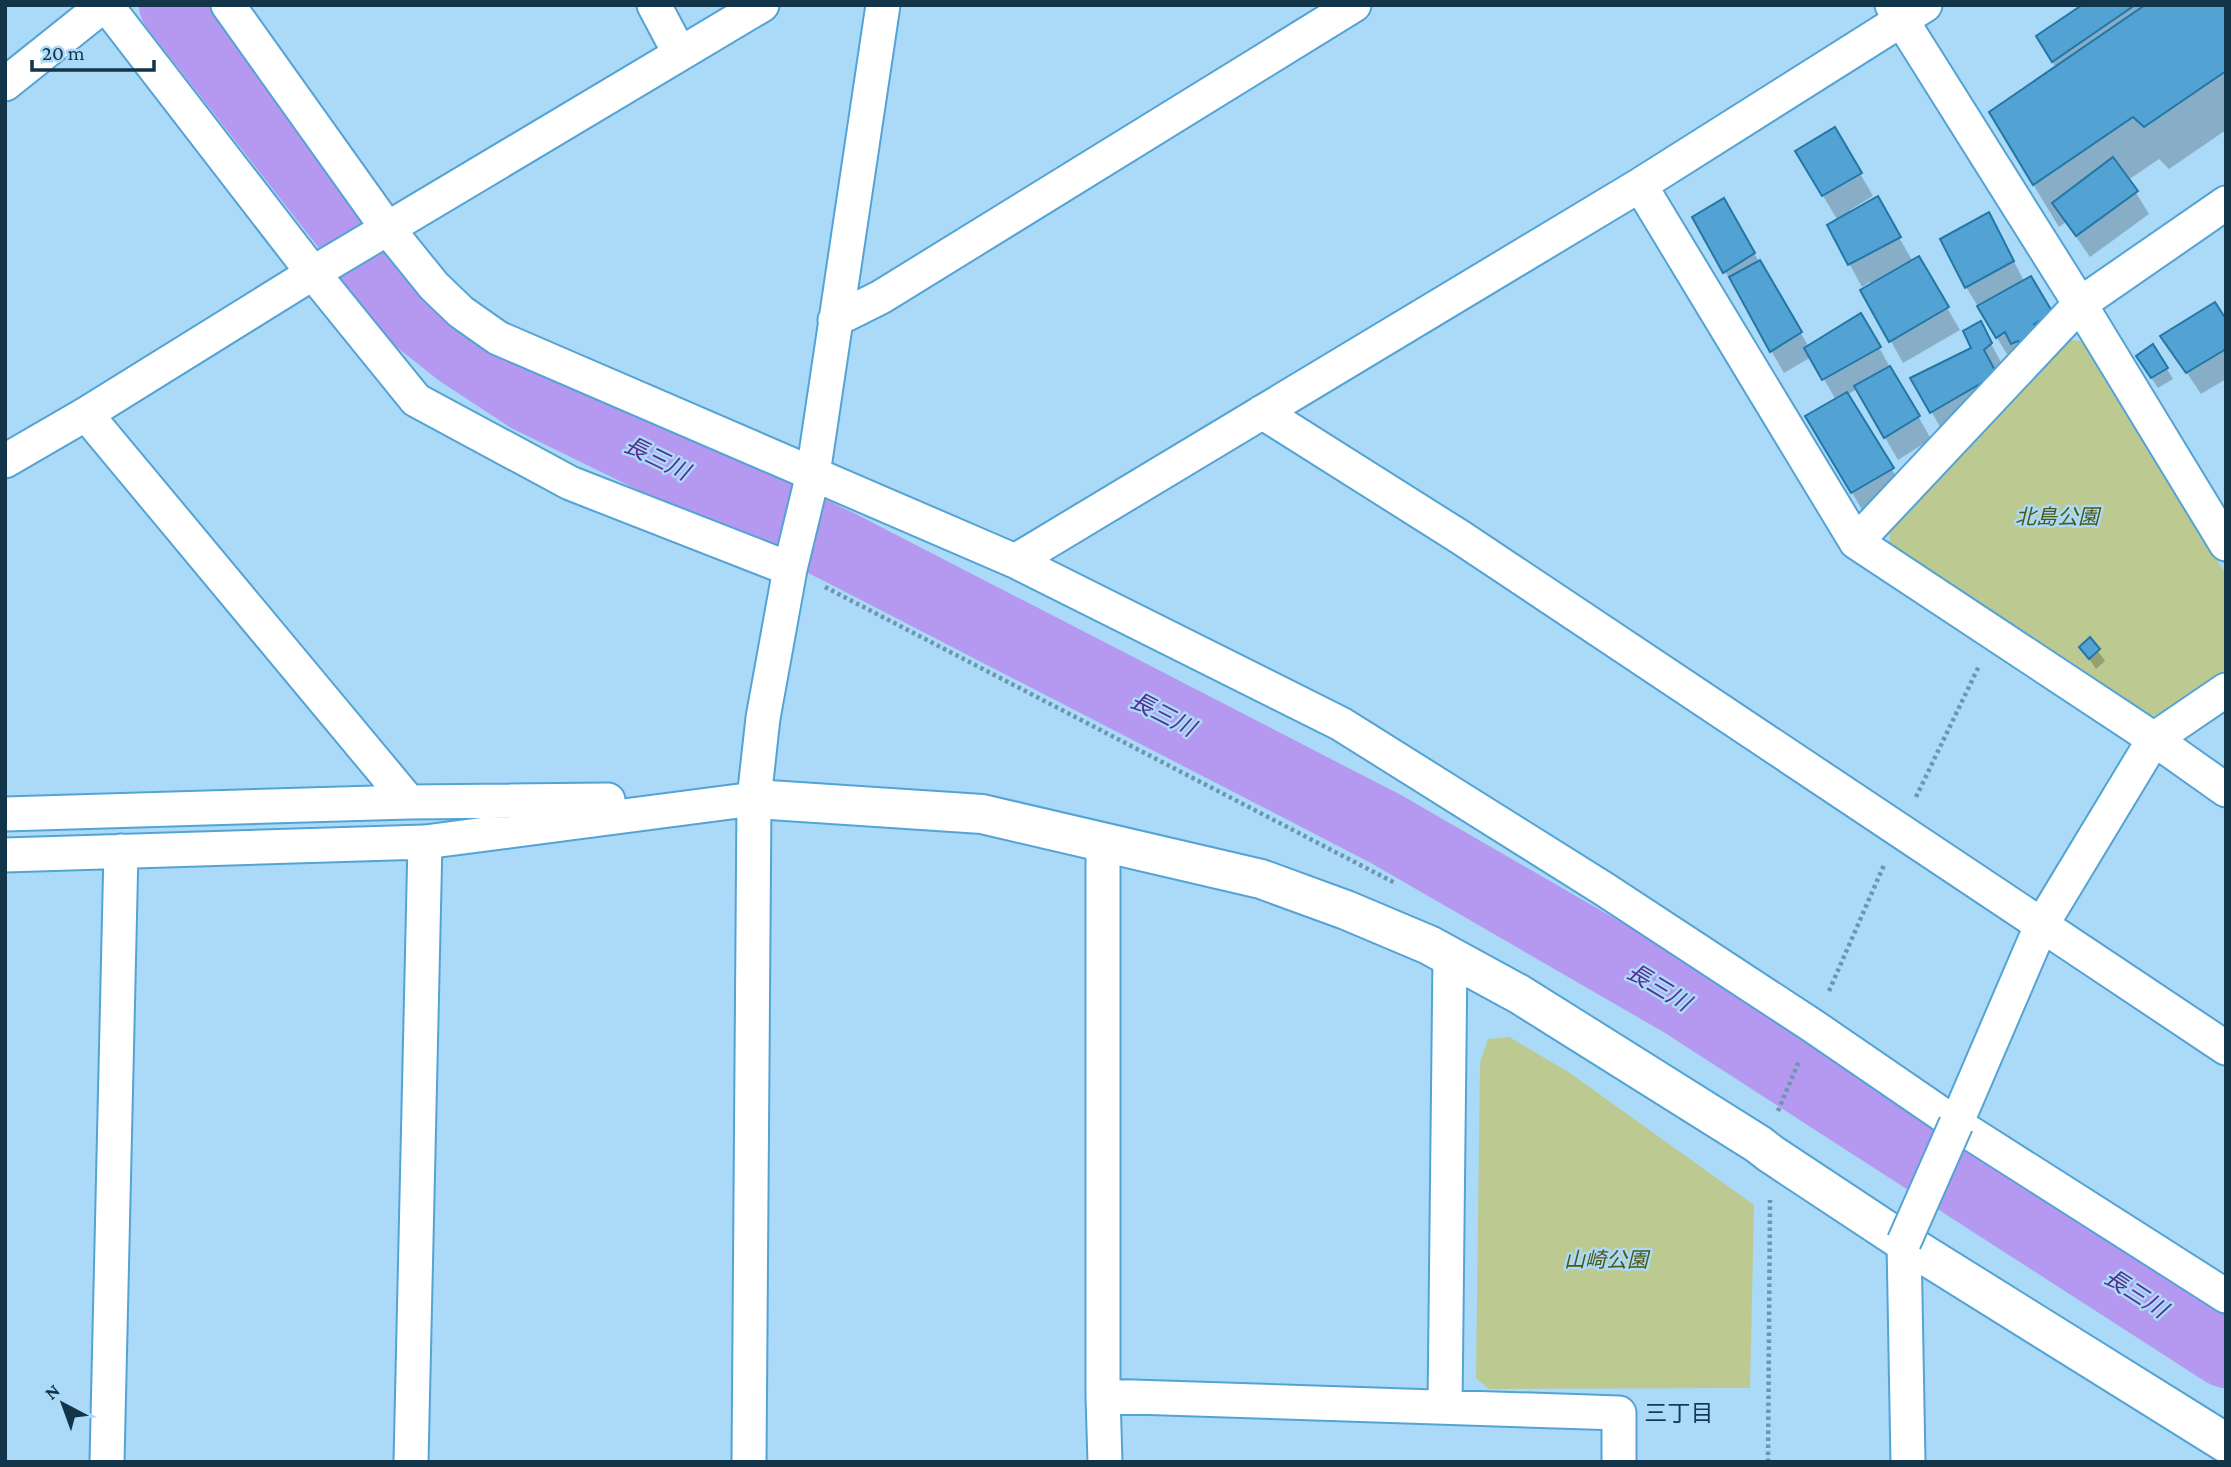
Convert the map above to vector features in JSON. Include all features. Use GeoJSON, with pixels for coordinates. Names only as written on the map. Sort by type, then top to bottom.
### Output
{"type":"FeatureCollection","features":[{"type":"Feature","properties":{"kind":"street"},"geometry":{"type":"LineString","coordinates":[[5,84],[105,5],[313,273],[416,400],[570,483],[790,569]]}},
{"type":"Feature","properties":{"kind":"street"},"geometry":{"type":"LineString","coordinates":[[228,5],[387,228],[434,286],[461,312],[498,338],[1015,561],[1340,724],[1604,889],[1814,1026],[1956,1124],[2226,1296]]}},
{"type":"Feature","properties":{"kind":"street"},"geometry":{"type":"LineString","coordinates":[[654,5],[680,54]]}},
{"type":"Feature","properties":{"kind":"street"},"geometry":{"type":"LineString","coordinates":[[5,461],[387,228],[762,5]]}},
{"type":"Feature","properties":{"kind":"street"},"geometry":{"type":"LineString","coordinates":[[749,1462],[754,799],[763,718],[790,569],[813,474],[883,5]]}},
{"type":"Feature","properties":{"kind":"street"},"geometry":{"type":"LineString","coordinates":[[835,320],[881,297],[1354,5]]}},
{"type":"Feature","properties":{"kind":"street"},"geometry":{"type":"LineString","coordinates":[[1015,561],[1640,185],[1906,10],[2226,544]]}},
{"type":"Feature","properties":{"kind":"street"},"geometry":{"type":"LineString","coordinates":[[1640,185],[1856,542],[2154,739],[2226,790]]}},
{"type":"Feature","properties":{"kind":"street"},"geometry":{"type":"LineString","coordinates":[[1856,542],[2080,304],[2226,202]]}},
{"type":"Feature","properties":{"kind":"street"},"geometry":{"type":"LineString","coordinates":[[1262,412],[1460,537],[2226,1048]]}},
{"type":"Feature","properties":{"kind":"street"},"geometry":{"type":"LineString","coordinates":[[86,414],[409,802]]}},
{"type":"Feature","properties":{"kind":"street"},"geometry":{"type":"LineString","coordinates":[[1908,1462],[1904,1241],[2041,926],[2154,739],[2226,690]]}},
{"type":"Feature","properties":{"kind":"street"},"geometry":{"type":"LineString","coordinates":[[5,855],[425,842],[754,799]]}},
{"type":"Feature","properties":{"kind":"street"},"geometry":{"type":"LineString","coordinates":[[5,814],[409,802],[754,799],[982,814],[1262,879],[1429,945],[1531,1001],[1758,1143],[1773,1136],[1904,1241],[2226,1444]]}},
{"type":"Feature","properties":{"kind":"street"},"geometry":{"type":"LineString","coordinates":[[1103,841],[1105,1462]]}},
{"type":"Feature","properties":{"kind":"street"},"geometry":{"type":"LineString","coordinates":[[411,1462],[425,842]]}},
{"type":"Feature","properties":{"kind":"street"},"geometry":{"type":"LineString","coordinates":[[107,1462],[121,851]]}},
{"type":"Feature","properties":{"kind":"street"},"geometry":{"type":"LineString","coordinates":[[1445,1407],[1450,956]]}},
{"type":"Feature","properties":{"kind":"street"},"geometry":{"type":"LineString","coordinates":[[1103,1396],[1619,1413],[1619,1462]]}},
{"type":"Feature","properties":{"kind":"path"},"geometry":{"type":"LineString","coordinates":[[1768,1462],[1773,1136],[1814,1026]]}},
{"type":"Feature","properties":{"kind":"green space","name":"北島公園"},"geometry":{"type":"Polygon","coordinates":[[[2065,339],[2087,342],[2226,575],[2226,673],[2166,713],[2149,716],[1890,546],[1889,526],[2065,339]]]}},
{"type":"Feature","properties":{"kind":"green space","name":"山崎公園"},"geometry":{"type":"Polygon","coordinates":[[[1509,1037],[1570,1073],[1754,1205],[1750,1388],[1489,1389],[1476,1378],[1480,1063],[1488,1039],[1509,1037]]]}},
{"type":"Feature","properties":{"kind":"building"},"geometry":{"type":"Polygon","coordinates":[[[2082,5],[2135,5],[2052,62],[2036,36],[2082,5]]]}},
{"type":"Feature","properties":{"kind":"building"},"geometry":{"type":"Polygon","coordinates":[[[2145,5],[2226,5],[2226,71],[2144,127],[2133,117],[2033,185],[1989,112],[2145,5]]]}},
{"type":"Feature","properties":{"kind":"building"},"geometry":{"type":"Polygon","coordinates":[[[1835,127],[1862,173],[1822,196],[1795,151],[1835,127]]]}},
{"type":"Feature","properties":{"kind":"building"},"geometry":{"type":"Polygon","coordinates":[[[2113,157],[2138,191],[2076,236],[2052,203],[2113,157]]]}},
{"type":"Feature","properties":{"kind":"building"},"geometry":{"type":"Polygon","coordinates":[[[1878,196],[1901,237],[1848,265],[1827,225],[1878,196]]]}},
{"type":"Feature","properties":{"kind":"building"},"geometry":{"type":"Polygon","coordinates":[[[1724,198],[1755,253],[1723,273],[1692,217],[1724,198]]]}},
{"type":"Feature","properties":{"kind":"building"},"geometry":{"type":"Polygon","coordinates":[[[1989,212],[2014,261],[1965,288],[1940,239],[1989,212]]]}},
{"type":"Feature","properties":{"kind":"building"},"geometry":{"type":"Polygon","coordinates":[[[1919,256],[1949,307],[1889,342],[1860,290],[1919,256]]]}},
{"type":"Feature","properties":{"kind":"building"},"geometry":{"type":"Polygon","coordinates":[[[1760,260],[1802,332],[1770,352],[1729,277],[1760,260]]]}},
{"type":"Feature","properties":{"kind":"building"},"geometry":{"type":"Polygon","coordinates":[[[2031,276],[2053,313],[2034,324],[2040,334],[2023,345],[2018,341],[2011,344],[2005,332],[1996,338],[1977,306],[2031,276]]]}},
{"type":"Feature","properties":{"kind":"building"},"geometry":{"type":"Polygon","coordinates":[[[2215,302],[2226,319],[2226,349],[2186,373],[2160,336],[2215,302]]]}},
{"type":"Feature","properties":{"kind":"building"},"geometry":{"type":"Polygon","coordinates":[[[1861,313],[1881,347],[1822,380],[1804,348],[1861,313]]]}},
{"type":"Feature","properties":{"kind":"building"},"geometry":{"type":"Polygon","coordinates":[[[1981,321],[1992,343],[1984,350],[1997,374],[1930,413],[1910,378],[1971,348],[1963,331],[1981,321]]]}},
{"type":"Feature","properties":{"kind":"building"},"geometry":{"type":"Polygon","coordinates":[[[2153,344],[2168,368],[2151,378],[2136,356],[2153,344]]]}},
{"type":"Feature","properties":{"kind":"building"},"geometry":{"type":"Polygon","coordinates":[[[1890,366],[1920,416],[1884,438],[1854,386],[1890,366]]]}},
{"type":"Feature","properties":{"kind":"building"},"geometry":{"type":"Polygon","coordinates":[[[1847,392],[1894,468],[1851,493],[1805,416],[1847,392]]]}},
{"type":"Feature","properties":{"kind":"building"},"geometry":{"type":"Polygon","coordinates":[[[2090,637],[2100,649],[2089,659],[2079,647],[2090,637]]]}},
{"type":"Feature","properties":{"kind":"waterway","name":"長三川"},"geometry":{"type":"LineString","coordinates":[[176,5],[361,242],[376,269],[417,316],[460,350],[530,396],[841,548],[1386,829],[1682,1000],[2226,1351]]}},
{"type":"Feature","properties":{"kind":"district","name":"三丁目"},"geometry":{"type":"Point","coordinates":[1679,1413]}}]}
